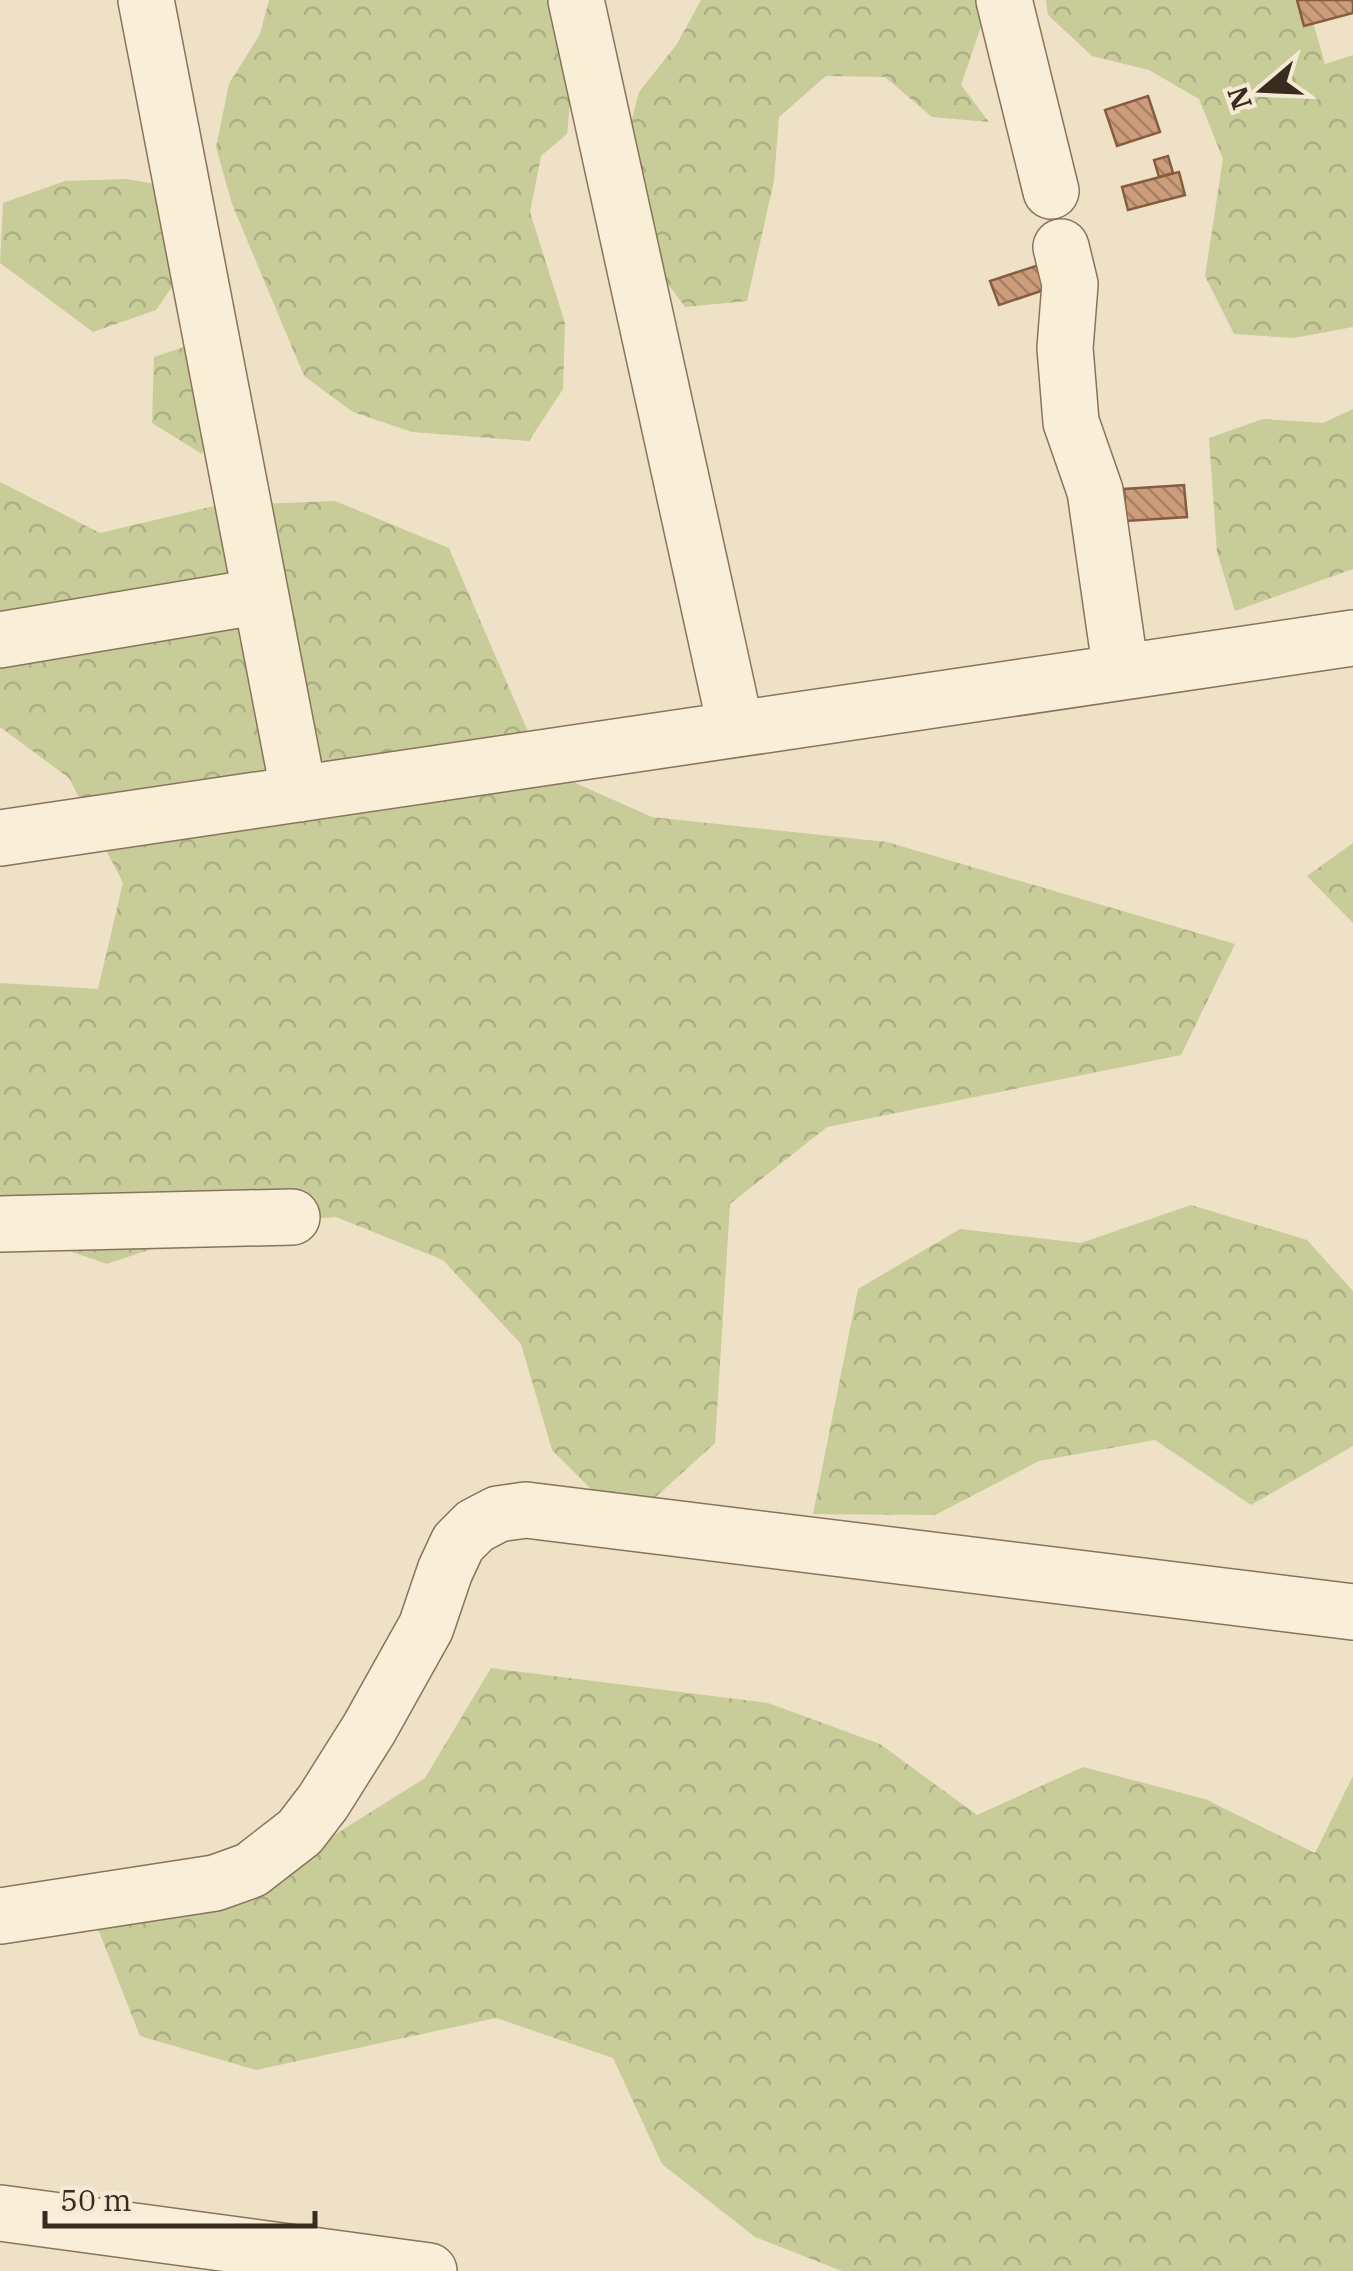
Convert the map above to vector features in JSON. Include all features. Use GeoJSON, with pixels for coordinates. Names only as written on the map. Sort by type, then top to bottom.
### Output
{"type":"FeatureCollection","features":[{"type":"Feature","properties":{"kind":"street"},"geometry":{"type":"LineString","coordinates":[[146,0],[299,794]]}},
{"type":"Feature","properties":{"kind":"street"},"geometry":{"type":"LineString","coordinates":[[576,0],[736,730]]}},
{"type":"Feature","properties":{"kind":"street"},"geometry":{"type":"LineString","coordinates":[[1004,0],[1051,192]]}},
{"type":"Feature","properties":{"kind":"street"},"geometry":{"type":"LineString","coordinates":[[1061,247],[1070,284],[1065,348],[1071,422],[1095,491],[1121,672]]}},
{"type":"Feature","properties":{"kind":"street"},"geometry":{"type":"LineString","coordinates":[[0,640],[261,596]]}},
{"type":"Feature","properties":{"kind":"street"},"geometry":{"type":"LineString","coordinates":[[0,838],[1353,638]]}},
{"type":"Feature","properties":{"kind":"street"},"geometry":{"type":"LineString","coordinates":[[0,1224],[292,1217]]}},
{"type":"Feature","properties":{"kind":"street"},"geometry":{"type":"LineString","coordinates":[[0,1916],[214,1883],[251,1870],[300,1832],[370,1729],[426,1627],[444,1571],[458,1543],[475,1526],[498,1514],[526,1510],[1353,1612]]}},
{"type":"Feature","properties":{"kind":"street"},"geometry":{"type":"LineString","coordinates":[[0,2213],[359,2266],[429,2271]]}},
{"type":"Feature","properties":{"kind":"green space"},"geometry":{"type":"Polygon","coordinates":[[[269,0],[580,0],[567,134],[541,156],[530,212],[565,323],[563,389],[529,441],[412,432],[353,412],[304,376],[232,204],[216,147],[229,84],[260,34],[269,0]]]}},
{"type":"Feature","properties":{"kind":"green space"},"geometry":{"type":"Polygon","coordinates":[[[701,0],[990,0],[961,85],[989,122],[932,117],[885,77],[826,76],[779,117],[774,181],[747,301],[685,307],[650,260],[624,149],[639,92],[677,44],[701,0]]]}},
{"type":"Feature","properties":{"kind":"green space"},"geometry":{"type":"Polygon","coordinates":[[[1046,0],[1294,0],[1309,8],[1325,64],[1353,55],[1353,327],[1294,338],[1234,334],[1205,276],[1223,159],[1199,99],[1149,70],[1092,56],[1048,15],[1046,0]]]}},
{"type":"Feature","properties":{"kind":"green space"},"geometry":{"type":"Polygon","coordinates":[[[126,179],[184,189],[193,257],[156,310],[93,332],[0,263],[3,203],[65,181],[126,179]]]}},
{"type":"Feature","properties":{"kind":"green space"},"geometry":{"type":"Polygon","coordinates":[[[211,338],[218,394],[202,454],[152,423],[154,357],[211,338]]]}},
{"type":"Feature","properties":{"kind":"green space"},"geometry":{"type":"Polygon","coordinates":[[[1353,409],[1353,569],[1235,611],[1217,552],[1209,438],[1263,419],[1323,423],[1353,409]]]}},
{"type":"Feature","properties":{"kind":"green space"},"geometry":{"type":"Polygon","coordinates":[[[0,482],[100,533],[214,506],[335,501],[449,548],[544,769],[652,817],[887,842],[1235,944],[1181,1055],[827,1127],[730,1204],[715,1443],[626,1524],[552,1450],[521,1344],[443,1260],[336,1217],[217,1227],[107,1264],[0,1227],[0,983],[98,989],[123,883],[69,778],[0,727],[0,482]]]}},
{"type":"Feature","properties":{"kind":"green space"},"geometry":{"type":"Polygon","coordinates":[[[1353,843],[1353,923],[1307,876],[1353,843]]]}},
{"type":"Feature","properties":{"kind":"green space"},"geometry":{"type":"Polygon","coordinates":[[[1191,1205],[1307,1240],[1353,1291],[1353,1446],[1251,1505],[1155,1440],[1039,1461],[935,1515],[813,1514],[858,1289],[960,1229],[1081,1243],[1191,1205]]]}},
{"type":"Feature","properties":{"kind":"green space"},"geometry":{"type":"Polygon","coordinates":[[[491,1668],[768,1703],[880,1744],[977,1815],[1083,1767],[1205,1799],[1315,1853],[1353,1776],[1353,2271],[842,2271],[755,2237],[662,2164],[613,2058],[496,2018],[256,2070],[140,2036],[91,1911],[320,1844],[425,1778],[491,1668]]]}},
{"type":"Feature","properties":{"kind":"building"},"geometry":{"type":"Polygon","coordinates":[[[1297,0],[1353,0],[1353,13],[1304,26],[1297,0]]]}},
{"type":"Feature","properties":{"kind":"building"},"geometry":{"type":"Polygon","coordinates":[[[1148,96],[1160,132],[1117,146],[1105,110],[1148,96]]]}},
{"type":"Feature","properties":{"kind":"building"},"geometry":{"type":"Polygon","coordinates":[[[1168,156],[1173,173],[1159,177],[1154,160],[1168,156]]]}},
{"type":"Feature","properties":{"kind":"building"},"geometry":{"type":"Polygon","coordinates":[[[1179,172],[1185,195],[1128,210],[1122,187],[1179,172]]]}},
{"type":"Feature","properties":{"kind":"building"},"geometry":{"type":"Polygon","coordinates":[[[1045,263],[1053,287],[999,305],[990,281],[1045,263]]]}},
{"type":"Feature","properties":{"kind":"building"},"geometry":{"type":"Polygon","coordinates":[[[1184,485],[1187,517],[1126,521],[1124,489],[1184,485]]]}}]}
